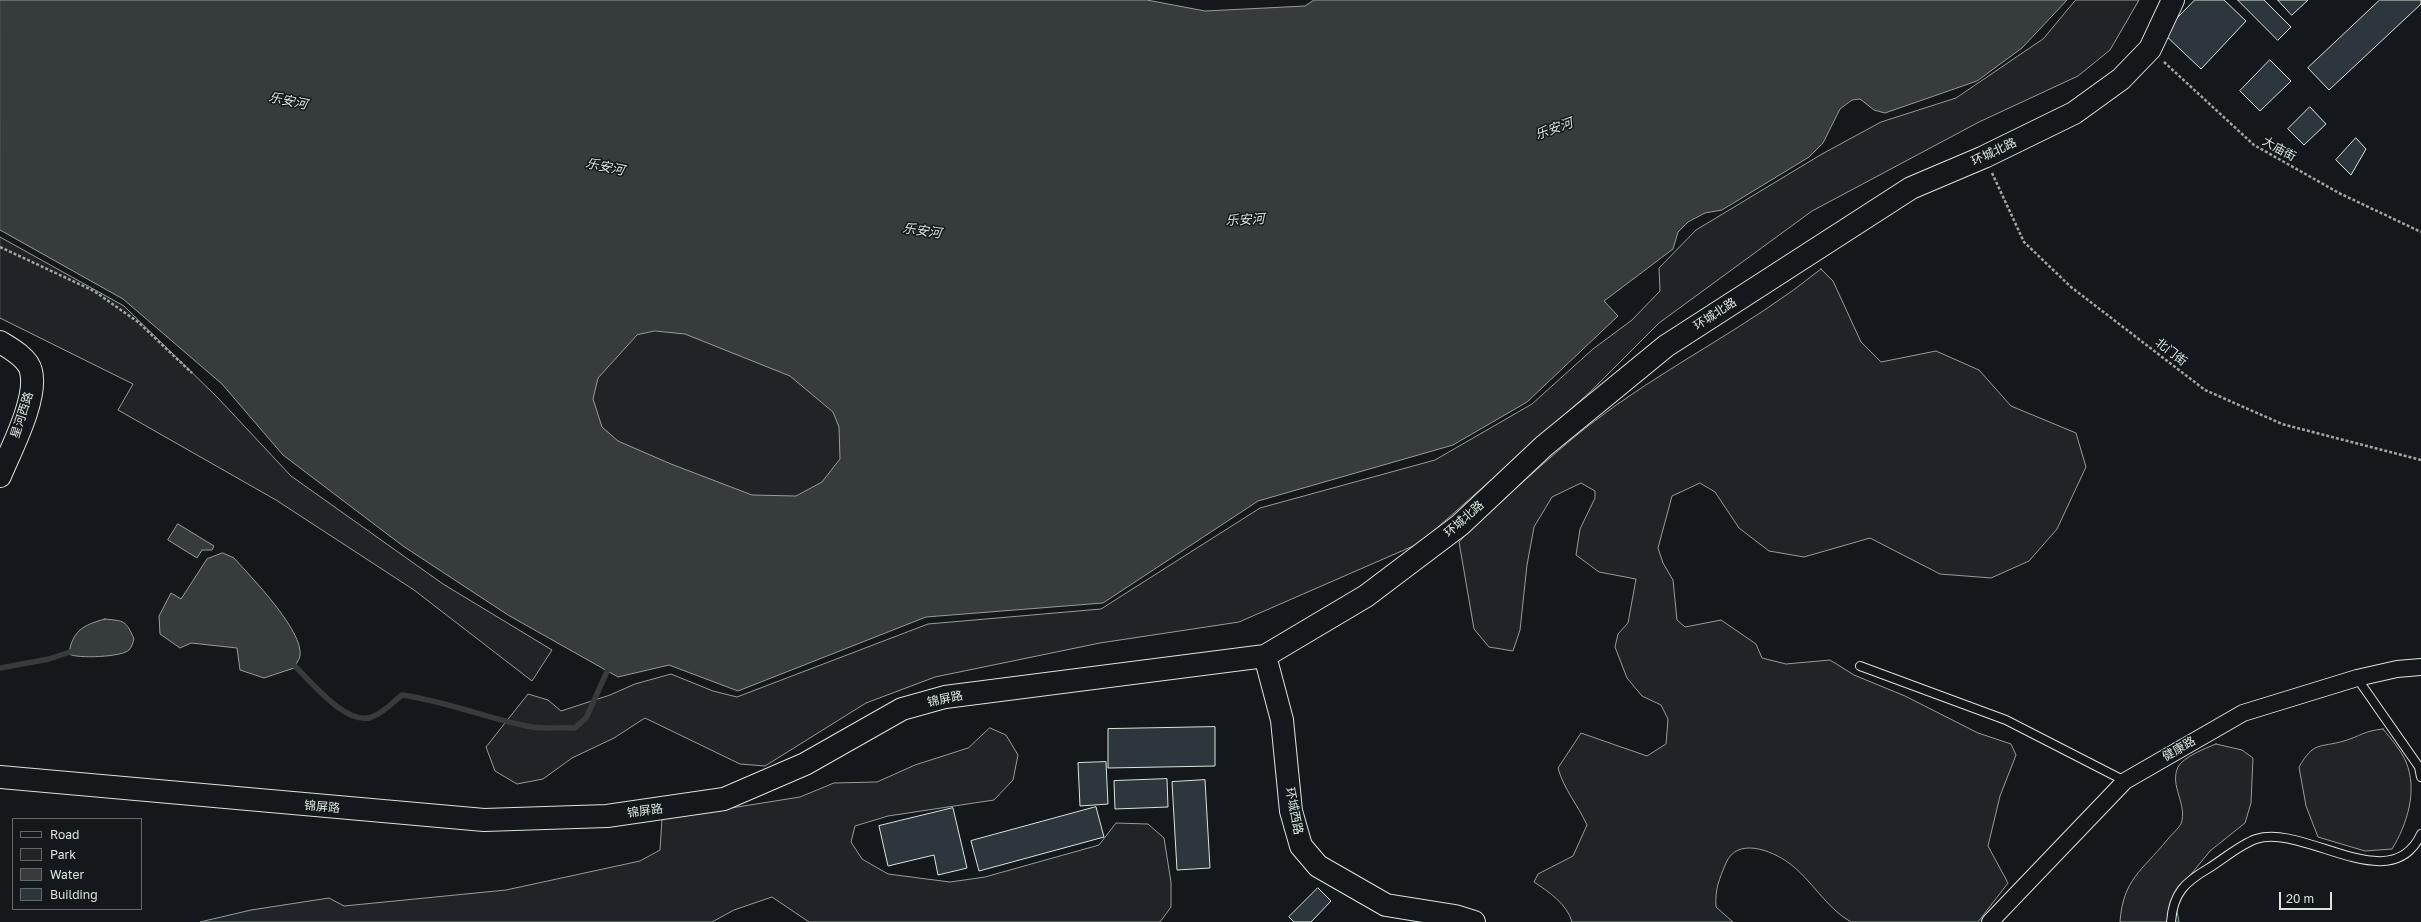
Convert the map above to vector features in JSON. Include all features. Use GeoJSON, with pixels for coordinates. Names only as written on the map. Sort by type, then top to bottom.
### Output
{"type":"FeatureCollection","features":[{"type":"Feature","properties":{"kind":"street","name":"环城北路"},"geometry":{"type":"LineString","coordinates":[[1264,656],[1366,596],[1460,526],[1544,446],[1666,346],[1912,188],[1984,157],[2074,113],[2121,79],[2150,49],[2173,0]]}},
{"type":"Feature","properties":{"kind":"street","name":"星河西路"},"geometry":{"type":"LineString","coordinates":[[0,342],[19,354],[31,369],[32,390],[23,420],[0,476]]}},
{"type":"Feature","properties":{"kind":"street","name":"锦屏路"},"geometry":{"type":"LineString","coordinates":[[0,777],[484,820],[607,816],[724,799],[805,764],[902,709],[945,697],[1264,656]]}},
{"type":"Feature","properties":{"kind":"street","name":"环城西路"},"geometry":{"type":"LineString","coordinates":[[1264,656],[1282,720],[1291,811],[1301,846],[1318,866],[1386,905],[1455,916],[1474,922]]}},
{"type":"Feature","properties":{"kind":"street","name":"健康路"},"geometry":{"type":"LineString","coordinates":[[1990,922],[2125,781],[2243,713],[2357,678],[2397,669],[2421,667]]}},
{"type":"Feature","properties":{"kind":"lane"},"geometry":{"type":"LineString","coordinates":[[1860,666],[2006,720],[2125,781]]}},
{"type":"Feature","properties":{"kind":"lane"},"geometry":{"type":"LineString","coordinates":[[2357,678],[2419,767],[2421,777]]}},
{"type":"Feature","properties":{"kind":"lane"},"geometry":{"type":"LineString","coordinates":[[2171,922],[2172,908],[2187,881],[2256,839],[2290,838],[2356,859],[2390,860],[2406,854],[2421,834]]}},
{"type":"Feature","properties":{"kind":"path","name":"大庙街"},"geometry":{"type":"LineString","coordinates":[[2150,49],[2254,145],[2339,193],[2421,232]]}},
{"type":"Feature","properties":{"kind":"path","name":"北门街"},"geometry":{"type":"LineString","coordinates":[[1984,157],[2024,242],[2070,287],[2205,390],[2282,424],[2421,460]]}},
{"type":"Feature","properties":{"kind":"path"},"geometry":{"type":"LineString","coordinates":[[0,247],[94,291],[138,322],[192,373]]}},
{"type":"Feature","properties":{"kind":"green space"},"geometry":{"type":"Polygon","coordinates":[[[2076,0],[2139,0],[2110,50],[2078,76],[1979,122],[1812,211],[1659,323],[1590,392],[1420,543],[1239,622],[1100,643],[935,677],[866,703],[765,766],[740,764],[645,718],[614,738],[572,758],[543,779],[517,784],[495,771],[486,747],[528,694],[548,700],[561,711],[610,695],[635,684],[671,674],[713,691],[737,697],[928,624],[1101,609],[1260,508],[1435,460],[1532,404],[1593,349],[1632,320],[1660,291],[1659,268],[1696,230],[1822,154],[1881,122],[1956,98],[2043,39],[2076,0]]]}},
{"type":"Feature","properties":{"kind":"green space"},"geometry":{"type":"Polygon","coordinates":[[[0,237],[124,306],[218,398],[291,476],[443,584],[552,650],[532,681],[414,590],[276,500],[118,410],[133,384],[0,318],[0,237]]]}},
{"type":"Feature","properties":{"kind":"green space"},"geometry":{"type":"Polygon","coordinates":[[[1821,269],[1833,281],[1861,342],[1881,362],[1936,351],[1979,370],[2011,406],[2076,433],[2086,467],[2057,529],[2029,561],[1991,578],[1940,574],[1870,538],[1804,557],[1769,551],[1739,528],[1715,492],[1700,483],[1672,496],[1658,548],[1663,563],[1673,580],[1677,620],[1685,627],[1721,620],[1756,644],[1762,658],[1786,664],[1830,660],[1854,675],[1905,696],[1978,733],[2011,744],[2016,755],[2000,796],[1988,846],[2008,883],[1978,922],[1851,922],[1826,902],[1805,877],[1782,858],[1764,850],[1746,848],[1738,850],[1731,855],[1719,879],[1717,889],[1716,907],[1733,922],[1572,922],[1562,904],[1534,882],[1538,874],[1573,856],[1587,825],[1567,790],[1558,768],[1581,733],[1647,756],[1666,744],[1668,719],[1661,705],[1642,696],[1627,678],[1615,647],[1618,634],[1628,623],[1636,579],[1599,572],[1576,555],[1580,529],[1595,498],[1595,491],[1581,483],[1552,497],[1534,527],[1527,565],[1520,630],[1513,651],[1489,647],[1474,629],[1459,542],[1472,528],[1529,476],[1588,426],[1645,385],[1764,310],[1821,269]]]}},
{"type":"Feature","properties":{"kind":"green space"},"geometry":{"type":"Polygon","coordinates":[[[624,304],[832,387],[926,559],[225,316],[624,304]]]}},
{"type":"Feature","properties":{"kind":"green space"},"geometry":{"type":"Polygon","coordinates":[[[990,728],[1006,735],[1018,755],[1013,780],[994,800],[888,816],[855,826],[851,842],[862,859],[888,874],[950,882],[985,877],[1099,845],[1116,823],[1148,824],[1164,838],[1171,882],[1171,907],[1160,922],[809,922],[772,897],[734,910],[712,922],[200,922],[251,910],[329,898],[344,906],[506,890],[640,861],[660,850],[662,819],[800,797],[834,783],[877,782],[915,765],[968,748],[990,728]]]}},
{"type":"Feature","properties":{"kind":"green space"},"geometry":{"type":"Polygon","coordinates":[[[2383,729],[2404,758],[2411,784],[2411,796],[2406,818],[2392,849],[2365,851],[2318,837],[2306,806],[2299,767],[2313,749],[2323,745],[2344,741],[2366,732],[2383,729]]]}},
{"type":"Feature","properties":{"kind":"green space"},"geometry":{"type":"Polygon","coordinates":[[[2216,744],[2242,750],[2253,758],[2251,803],[2245,823],[2210,851],[2174,895],[2179,922],[2120,922],[2125,895],[2135,876],[2181,824],[2183,817],[2176,781],[2178,767],[2190,756],[2216,744]]]}},
{"type":"Feature","properties":{"kind":"water","name":"乐安河"},"geometry":{"type":"Polygon","coordinates":[[[0,0],[1147,0],[1205,11],[1305,6],[1314,0],[2067,0],[2022,48],[1977,81],[1885,113],[1874,110],[1860,99],[1852,100],[1840,109],[1823,143],[1809,157],[1722,210],[1705,213],[1688,222],[1678,232],[1673,249],[1604,301],[1618,316],[1527,402],[1453,445],[1258,501],[1103,603],[926,617],[738,691],[669,665],[618,677],[508,615],[403,546],[283,455],[222,384],[123,299],[0,230],[0,0]],[[655,331],[637,335],[598,378],[593,399],[602,427],[618,441],[671,464],[752,495],[796,496],[822,482],[840,459],[839,427],[833,412],[790,376],[685,334],[655,331]]]}},
{"type":"Feature","properties":{"kind":"water"},"geometry":{"type":"Polygon","coordinates":[[[178,524],[214,546],[212,550],[202,550],[197,558],[168,540],[178,524]]]}},
{"type":"Feature","properties":{"kind":"water"},"geometry":{"type":"Polygon","coordinates":[[[223,553],[234,558],[275,605],[294,633],[299,645],[300,656],[294,668],[264,678],[240,670],[237,648],[191,643],[180,648],[160,634],[159,616],[171,593],[181,599],[207,559],[223,553]]]}},
{"type":"Feature","properties":{"kind":"water"},"geometry":{"type":"Polygon","coordinates":[[[105,619],[120,621],[129,628],[134,639],[129,650],[109,656],[74,656],[69,654],[73,640],[80,630],[105,619]]]}},
{"type":"Feature","properties":{"kind":"building"},"geometry":{"type":"Polygon","coordinates":[[[2195,0],[2224,0],[2246,21],[2201,69],[2163,33],[2195,0]]]}},
{"type":"Feature","properties":{"kind":"building"},"geometry":{"type":"Polygon","coordinates":[[[2238,0],[2264,0],[2291,27],[2278,40],[2238,0]]]}},
{"type":"Feature","properties":{"kind":"building"},"geometry":{"type":"Polygon","coordinates":[[[2278,0],[2308,0],[2292,15],[2278,0]]]}},
{"type":"Feature","properties":{"kind":"building"},"geometry":{"type":"Polygon","coordinates":[[[2380,0],[2421,0],[2421,4],[2329,90],[2308,68],[2380,0]]]}},
{"type":"Feature","properties":{"kind":"building"},"geometry":{"type":"Polygon","coordinates":[[[2270,60],[2291,81],[2260,111],[2240,91],[2270,60]]]}},
{"type":"Feature","properties":{"kind":"building"},"geometry":{"type":"Polygon","coordinates":[[[2310,107],[2326,124],[2304,145],[2288,129],[2310,107]]]}},
{"type":"Feature","properties":{"kind":"building"},"geometry":{"type":"Polygon","coordinates":[[[2356,138],[2366,149],[2351,175],[2336,160],[2356,138]]]}},
{"type":"Feature","properties":{"kind":"building"},"geometry":{"type":"Polygon","coordinates":[[[1215,727],[1215,766],[1108,768],[1108,729],[1215,727]]]}},
{"type":"Feature","properties":{"kind":"building"},"geometry":{"type":"Polygon","coordinates":[[[1106,762],[1108,804],[1080,806],[1078,763],[1106,762]]]}},
{"type":"Feature","properties":{"kind":"building"},"geometry":{"type":"Polygon","coordinates":[[[1167,779],[1168,807],[1115,809],[1114,781],[1167,779]]]}},
{"type":"Feature","properties":{"kind":"building"},"geometry":{"type":"Polygon","coordinates":[[[1205,780],[1210,868],[1177,870],[1172,782],[1205,780]]]}},
{"type":"Feature","properties":{"kind":"building"},"geometry":{"type":"Polygon","coordinates":[[[1096,807],[1104,837],[979,871],[971,841],[1096,807]]]}},
{"type":"Feature","properties":{"kind":"building"},"geometry":{"type":"Polygon","coordinates":[[[953,808],[967,868],[938,875],[934,855],[888,866],[879,826],[953,808]]]}},
{"type":"Feature","properties":{"kind":"building"},"geometry":{"type":"Polygon","coordinates":[[[1318,888],[1331,901],[1311,922],[1294,922],[1289,917],[1318,888]]]}},
{"type":"Feature","properties":{"kind":"waterway"},"geometry":{"type":"LineString","coordinates":[[0,668],[49,659],[76,650]]}},
{"type":"Feature","properties":{"kind":"waterway"},"geometry":{"type":"LineString","coordinates":[[290,661],[329,700],[352,716],[364,718],[374,716],[402,695],[435,701],[516,724],[548,728],[575,728],[586,718],[610,665]]}}]}
